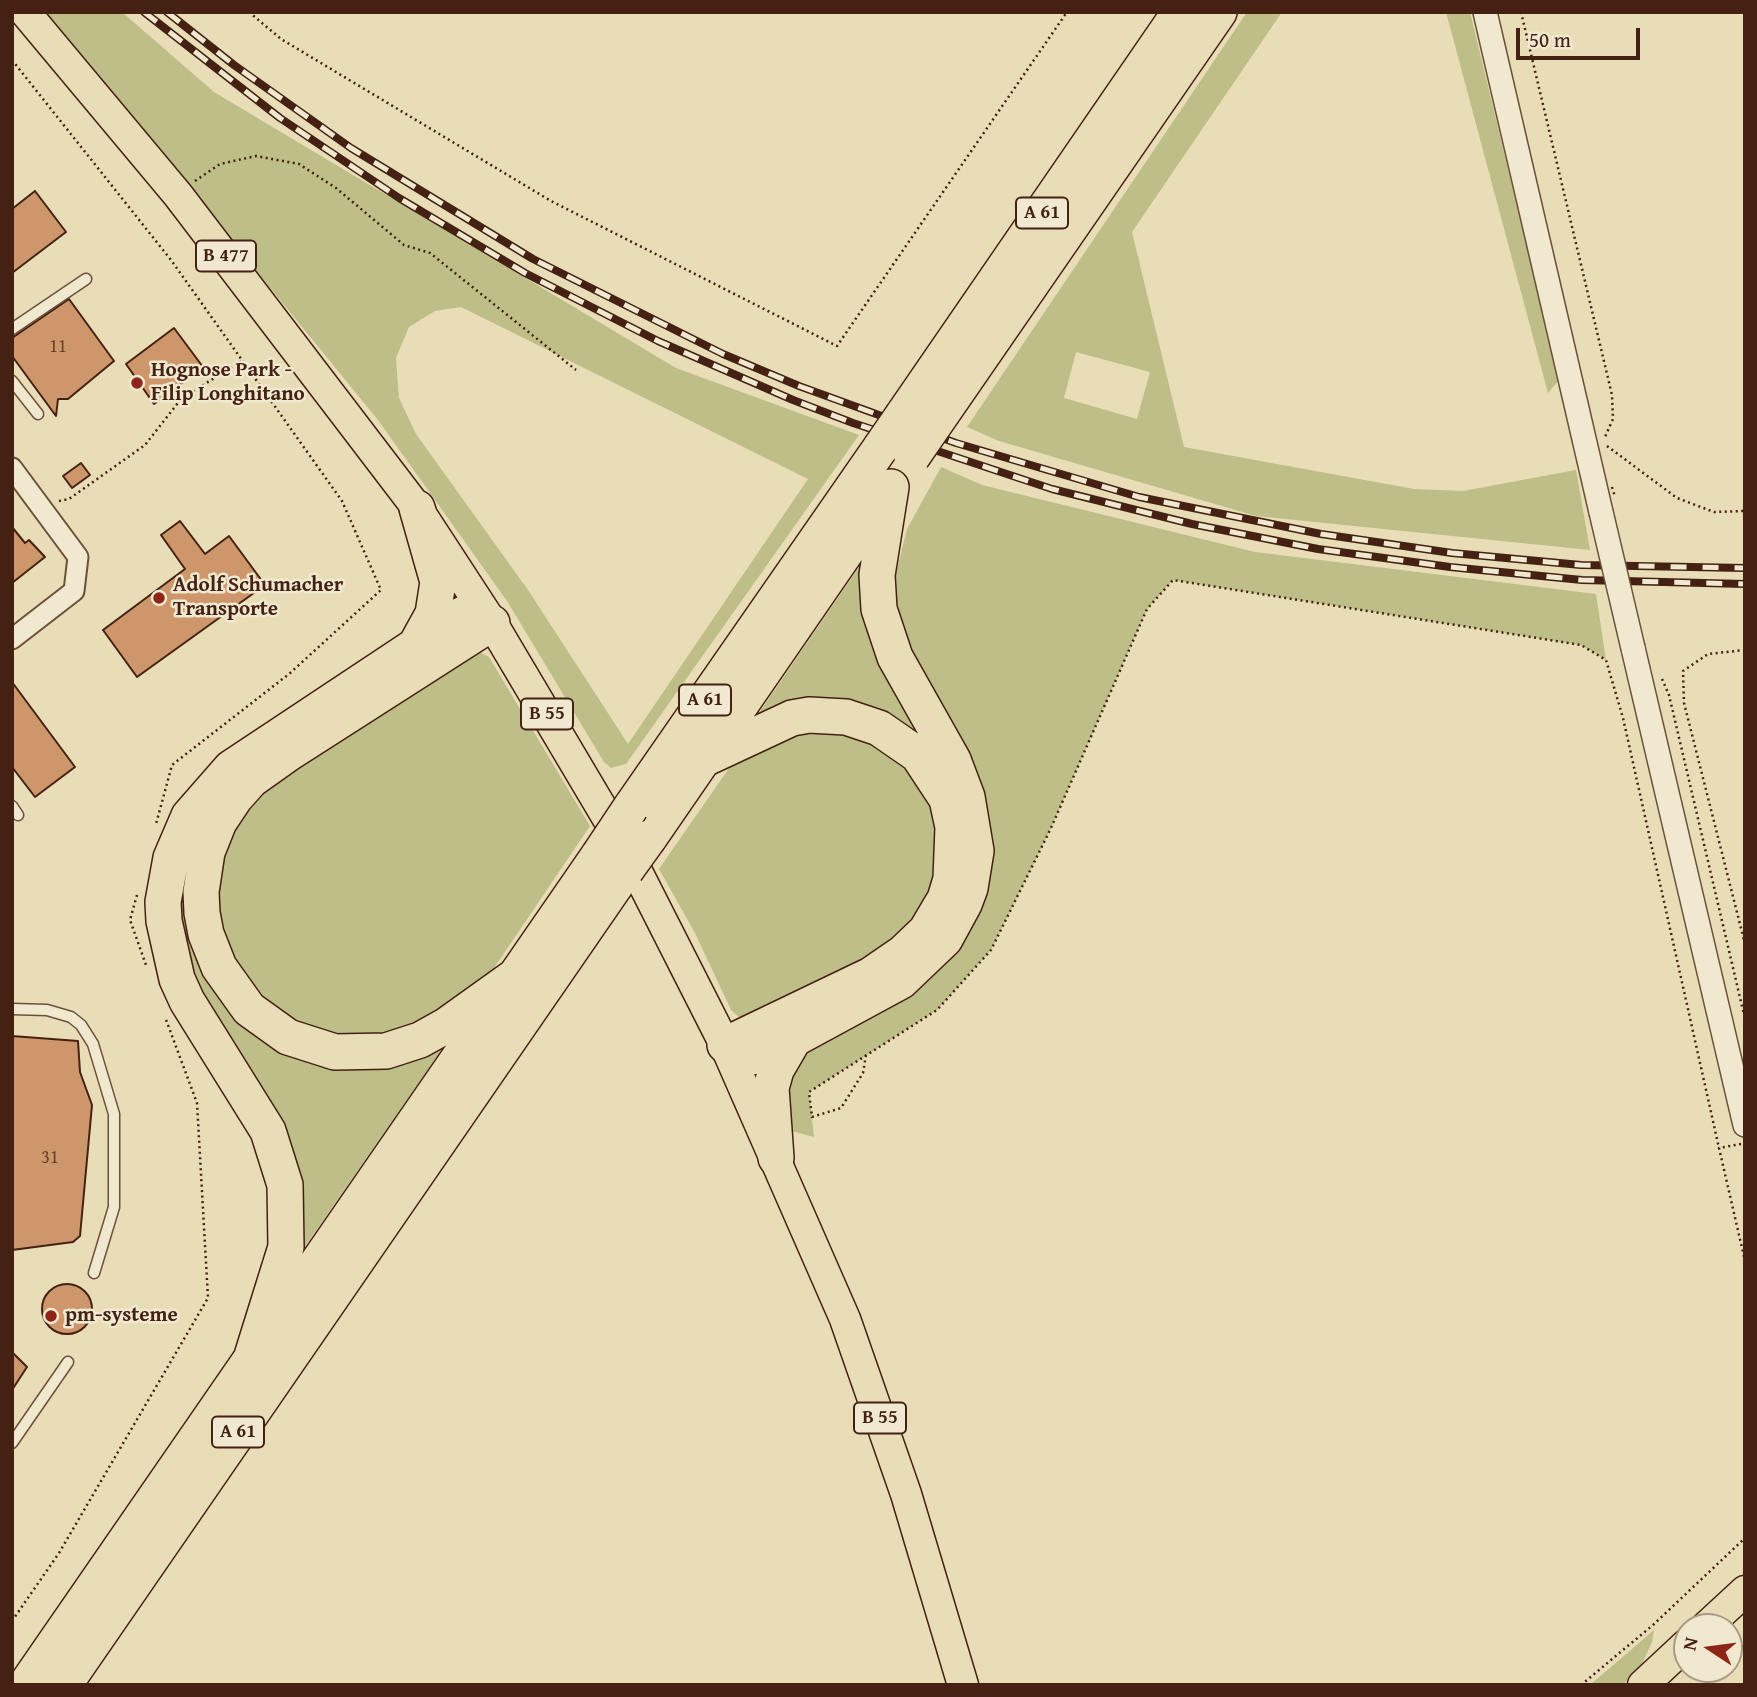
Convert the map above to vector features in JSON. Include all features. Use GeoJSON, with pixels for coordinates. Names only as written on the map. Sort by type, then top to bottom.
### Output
{"type":"FeatureCollection","features":[{"type":"Feature","properties":{"kind":"highway","name":"A 61"},"geometry":{"type":"LineString","coordinates":[[26,1685],[631,807],[897,452],[1180,12]]}},
{"type":"Feature","properties":{"kind":"highway","name":"A 61"},"geometry":{"type":"LineString","coordinates":[[918,420],[1219,12]]}},
{"type":"Feature","properties":{"kind":"highway","name":"A 61"},"geometry":{"type":"LineString","coordinates":[[64,1685],[891,487],[897,452]]}},
{"type":"Feature","properties":{"kind":"highway"},"geometry":{"type":"LineString","coordinates":[[724,1045],[739,1055],[752,1058],[880,994],[920,965],[954,924],[964,904],[974,870],[975,832],[967,797],[953,760],[895,657],[879,609],[877,575],[891,487]]}},
{"type":"Feature","properties":{"kind":"highway"},"geometry":{"type":"LineString","coordinates":[[416,508],[438,582],[433,614],[417,643]]}},
{"type":"Feature","properties":{"kind":"highway"},"geometry":{"type":"LineString","coordinates":[[253,1356],[286,1247],[285,1185],[268,1131],[177,979],[164,920],[163,902],[170,859],[189,816],[231,768],[463,614],[474,614],[492,623]]}},
{"type":"Feature","properties":{"kind":"highway"},"geometry":{"type":"LineString","coordinates":[[492,623],[251,780],[225,812],[207,852],[201,892],[202,913],[206,934],[219,967],[249,1009],[288,1037],[335,1052],[386,1051],[420,1040],[447,1025],[514,977]]}},
{"type":"Feature","properties":{"kind":"highway"},"geometry":{"type":"LineString","coordinates":[[702,760],[792,718],[826,715],[863,722],[894,736],[929,768],[947,800],[954,843],[951,879],[945,899],[926,931],[903,953],[871,975],[724,1045]]}},
{"type":"Feature","properties":{"kind":"highway"},"geometry":{"type":"LineString","coordinates":[[776,1158],[771,1088],[779,1062],[794,1039]]}},
{"type":"Feature","properties":{"kind":"main road","name":"B 477"},"geometry":{"type":"LineString","coordinates":[[25,12],[178,195],[416,508],[492,623]]}},
{"type":"Feature","properties":{"kind":"main road","name":"B 55"},"geometry":{"type":"LineString","coordinates":[[492,623],[623,844],[724,1045],[776,1158],[845,1319],[906,1494],[963,1685]]}},
{"type":"Feature","properties":{"kind":"main road"},"geometry":{"type":"LineString","coordinates":[[1721,1613],[1745,1591]]}},
{"type":"Feature","properties":{"kind":"main road"},"geometry":{"type":"LineString","coordinates":[[1643,1685],[1673,1657]]}},
{"type":"Feature","properties":{"kind":"street"},"geometry":{"type":"LineString","coordinates":[[1485,12],[1745,1125]]}},
{"type":"Feature","properties":{"kind":"street"},"geometry":{"type":"LineString","coordinates":[[12,468],[78,557],[74,591],[12,639]]}},
{"type":"Feature","properties":{"kind":"lane"},"geometry":{"type":"LineString","coordinates":[[12,329],[86,279]]}},
{"type":"Feature","properties":{"kind":"lane"},"geometry":{"type":"LineString","coordinates":[[12,381],[38,414]]}},
{"type":"Feature","properties":{"kind":"lane"},"geometry":{"type":"LineString","coordinates":[[12,1009],[47,1010],[71,1017],[81,1025],[93,1044],[114,1114],[114,1207],[94,1273]]}},
{"type":"Feature","properties":{"kind":"lane"},"geometry":{"type":"LineString","coordinates":[[12,1443],[68,1362]]}},
{"type":"Feature","properties":{"kind":"path"},"geometry":{"type":"LineString","coordinates":[[249,12],[281,39],[551,201],[837,346],[1067,12]]}},
{"type":"Feature","properties":{"kind":"path"},"geometry":{"type":"LineString","coordinates":[[1521,12],[1612,395],[1614,419],[1602,442],[1677,498],[1714,512],[1745,511]]}},
{"type":"Feature","properties":{"kind":"path"},"geometry":{"type":"LineString","coordinates":[[178,195],[220,164],[239,158],[268,157],[299,164],[336,188],[404,245],[430,253],[576,370]]}},
{"type":"Feature","properties":{"kind":"path"},"geometry":{"type":"LineString","coordinates":[[38,504],[69,499],[145,446],[181,399],[243,360]]}},
{"type":"Feature","properties":{"kind":"path"},"geometry":{"type":"LineString","coordinates":[[1156,599],[1173,580],[1581,645],[1606,660],[1623,718],[1745,1261]]}},
{"type":"Feature","properties":{"kind":"path"},"geometry":{"type":"LineString","coordinates":[[1745,650],[1708,654],[1683,671],[1684,703],[1745,944]]}},
{"type":"Feature","properties":{"kind":"path"},"geometry":{"type":"LineString","coordinates":[[1660,674],[1669,695],[1745,1019]]}},
{"type":"Feature","properties":{"kind":"path"},"geometry":{"type":"LineString","coordinates":[[1719,1149],[1745,1143]]}},
{"type":"Feature","properties":{"kind":"path"},"geometry":{"type":"LineString","coordinates":[[1581,1685],[1700,1582],[1745,1538]]}},
{"type":"Feature","properties":{"kind":"green space"},"geometry":{"type":"Polygon","coordinates":[[[45,12],[122,12],[214,92],[676,368],[859,435],[626,764],[611,768],[604,762],[507,601],[378,420],[45,12]],[[461,307],[435,311],[409,327],[396,358],[399,398],[416,434],[528,590],[628,744],[808,479],[461,307]]]}},
{"type":"Feature","properties":{"kind":"green space"},"geometry":{"type":"Polygon","coordinates":[[[1247,12],[1282,12],[1132,232],[1184,447],[1414,489],[1463,491],[1576,470],[1590,550],[1256,516],[999,441],[967,427],[1247,12]],[[1076,352],[1064,398],[1137,419],[1150,372],[1076,352]]]}},
{"type":"Feature","properties":{"kind":"green space"},"geometry":{"type":"Polygon","coordinates":[[[1446,12],[1470,12],[1559,380],[1548,393],[1446,12]]]}},
{"type":"Feature","properties":{"kind":"green space"},"geometry":{"type":"Polygon","coordinates":[[[941,467],[982,485],[1255,552],[1596,594],[1606,660],[1581,645],[1173,580],[1147,609],[1051,828],[991,950],[937,1010],[809,1092],[814,1137],[791,1131],[783,1074],[791,1056],[960,928],[917,668],[897,616],[896,573],[907,529],[941,467]]]}},
{"type":"Feature","properties":{"kind":"green space"},"geometry":{"type":"Polygon","coordinates":[[[875,544],[969,846],[876,980],[962,851],[903,733],[753,727],[761,710],[875,544]]]}},
{"type":"Feature","properties":{"kind":"green space"},"geometry":{"type":"Polygon","coordinates":[[[477,651],[489,657],[590,826],[492,971],[464,1001],[399,1039],[314,1036],[256,1002],[217,935],[219,857],[255,790],[477,651]]]}},
{"type":"Feature","properties":{"kind":"green space"},"geometry":{"type":"Polygon","coordinates":[[[858,727],[931,789],[945,869],[891,954],[750,1019],[739,1017],[731,1010],[695,933],[659,869],[736,758],[785,730],[858,727]]]}},
{"type":"Feature","properties":{"kind":"green space"},"geometry":{"type":"Polygon","coordinates":[[[287,741],[195,869],[266,1036],[451,1036],[292,1265],[292,1186],[192,997],[170,922],[179,844],[287,741]]]}},
{"type":"Feature","properties":{"kind":"green space"},"geometry":{"type":"Polygon","coordinates":[[[1654,1630],[1652,1642],[1641,1666],[1623,1685],[1590,1685],[1654,1630]]]}},
{"type":"Feature","properties":{"kind":"building"},"geometry":{"type":"Polygon","coordinates":[[[35,191],[66,232],[12,273],[12,209],[35,191]]]}},
{"type":"Feature","properties":{"kind":"building"},"geometry":{"type":"Polygon","coordinates":[[[69,299],[114,361],[68,399],[58,399],[56,416],[12,356],[12,338],[69,299]]]}},
{"type":"Feature","properties":{"kind":"building"},"geometry":{"type":"Polygon","coordinates":[[[174,328],[203,367],[154,404],[126,364],[174,328]]]}},
{"type":"Feature","properties":{"kind":"building"},"geometry":{"type":"Polygon","coordinates":[[[81,463],[90,475],[72,488],[63,476],[81,463]]]}},
{"type":"Feature","properties":{"kind":"building"},"geometry":{"type":"Polygon","coordinates":[[[180,521],[205,554],[229,536],[265,585],[137,677],[103,630],[185,569],[161,535],[180,521]]]}},
{"type":"Feature","properties":{"kind":"building"},"geometry":{"type":"Polygon","coordinates":[[[12,527],[25,543],[29,540],[45,557],[12,583],[12,527]]]}},
{"type":"Feature","properties":{"kind":"building"},"geometry":{"type":"Polygon","coordinates":[[[12,682],[75,767],[35,797],[12,767],[12,682]]]}},
{"type":"Feature","properties":{"kind":"building"},"geometry":{"type":"Polygon","coordinates":[[[12,1036],[78,1041],[80,1072],[92,1105],[80,1236],[73,1242],[12,1250],[12,1036]]]}},
{"type":"Feature","properties":{"kind":"building"},"geometry":{"type":"Polygon","coordinates":[[[67,1284],[85,1291],[92,1309],[85,1327],[67,1334],[49,1327],[42,1309],[49,1291],[67,1284]]]}},
{"type":"Feature","properties":{"kind":"building"},"geometry":{"type":"Polygon","coordinates":[[[12,1352],[27,1367],[12,1390],[12,1352]]]}},
{"type":"Feature","properties":{"kind":"railway"},"geometry":{"type":"LineString","coordinates":[[144,12],[280,118],[399,198],[525,273],[658,341],[853,423],[1052,489],[1192,524],[1318,549],[1450,567],[1582,580],[1745,584]]}},
{"type":"Feature","properties":{"kind":"railway"},"geometry":{"type":"LineString","coordinates":[[167,12],[234,65],[351,148],[533,259],[723,354],[799,386],[956,443],[1139,497],[1321,534],[1452,553],[1581,565],[1745,568]]}},
{"type":"Feature","properties":{"kind":"place","name":"Hognose Park - Filip Longhitano"},"geometry":{"type":"Point","coordinates":[137,383]}},
{"type":"Feature","properties":{"kind":"place","name":"Adolf Schumacher Transporte"},"geometry":{"type":"Point","coordinates":[159,598]}},
{"type":"Feature","properties":{"kind":"place","name":"pm-systeme"},"geometry":{"type":"Point","coordinates":[51,1316]}}]}
